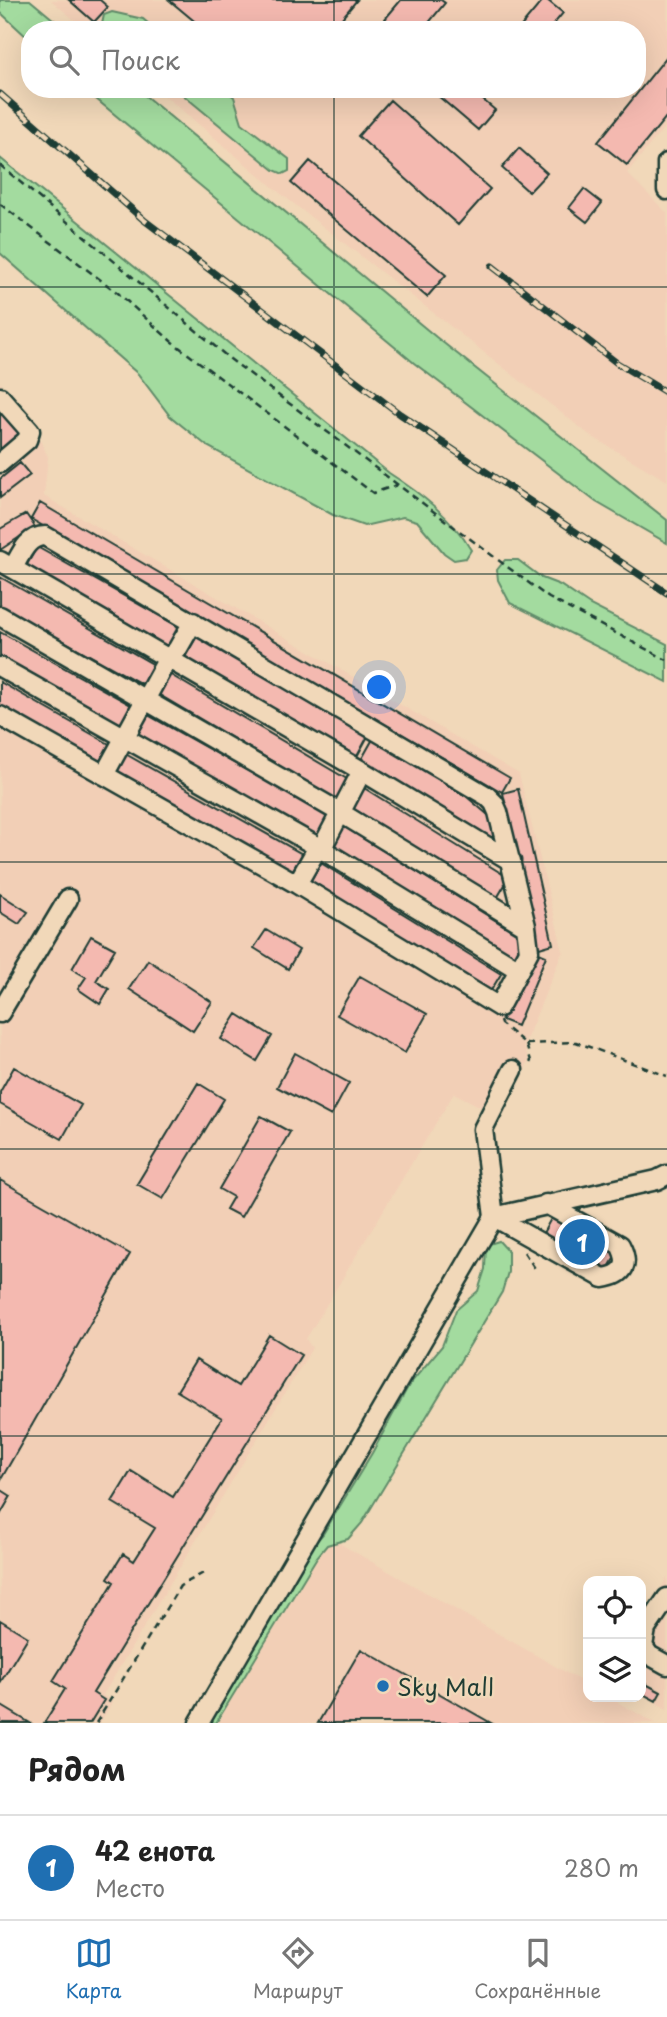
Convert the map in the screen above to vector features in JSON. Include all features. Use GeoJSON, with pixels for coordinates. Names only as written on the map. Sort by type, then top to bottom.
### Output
{"type":"FeatureCollection","features":[{"type":"Feature","properties":{"kind":"street"},"geometry":{"type":"LineString","coordinates":[[667,163],[667,190]]}},
{"type":"Feature","properties":{"kind":"street"},"geometry":{"type":"LineString","coordinates":[[0,397],[30,431],[27,440],[0,463]]}},
{"type":"Feature","properties":{"kind":"street"},"geometry":{"type":"LineString","coordinates":[[0,716],[297,884],[499,1007],[519,970],[530,946],[511,861],[494,803],[45,536],[36,536],[29,541],[6,565],[362,771],[511,861]]}},
{"type":"Feature","properties":{"kind":"street"},"geometry":{"type":"LineString","coordinates":[[0,616],[341,813],[526,926]]}},
{"type":"Feature","properties":{"kind":"street"},"geometry":{"type":"LineString","coordinates":[[104,775],[168,658],[177,650],[192,622]]}},
{"type":"Feature","properties":{"kind":"street"},"geometry":{"type":"LineString","coordinates":[[0,667],[318,846],[519,970]]}},
{"type":"Feature","properties":{"kind":"street"},"geometry":{"type":"LineString","coordinates":[[297,884],[318,846],[325,842],[362,771]]}},
{"type":"Feature","properties":{"kind":"street"},"geometry":{"type":"LineString","coordinates":[[0,1013],[68,898]]}},
{"type":"Feature","properties":{"kind":"street"},"geometry":{"type":"LineString","coordinates":[[199,1723],[494,1217],[483,1129],[513,1070]]}},
{"type":"Feature","properties":{"kind":"street"},"geometry":{"type":"LineString","coordinates":[[494,1217],[657,1180],[667,1175]]}},
{"type":"Feature","properties":{"kind":"street"},"geometry":{"type":"LineString","coordinates":[[494,1217],[603,1278],[620,1272],[625,1265],[625,1255],[620,1245],[545,1204]]}},
{"type":"Feature","properties":{"kind":"street"},"geometry":{"type":"LineString","coordinates":[[667,1598],[646,1629],[643,1646],[649,1655],[667,1665]]}},
{"type":"Feature","properties":{"kind":"path"},"geometry":{"type":"LineString","coordinates":[[0,165],[230,359],[549,598],[667,660]]}},
{"type":"Feature","properties":{"kind":"path"},"geometry":{"type":"LineString","coordinates":[[0,204],[118,293],[171,341],[373,493],[398,484]]}},
{"type":"Feature","properties":{"kind":"path"},"geometry":{"type":"LineString","coordinates":[[526,1044],[576,1042],[667,1076]]}},
{"type":"Feature","properties":{"kind":"path"},"geometry":{"type":"LineString","coordinates":[[96,1723],[180,1586],[207,1572]]}},
{"type":"Feature","properties":{"kind":"shaded area"},"geometry":{"type":"Polygon","coordinates":[[[51,0],[667,0],[667,124],[627,173],[667,213],[667,481],[591,436],[280,193],[168,98],[646,98],[646,21],[76,21],[51,0]]]}},
{"type":"Feature","properties":{"kind":"shaded area"},"geometry":{"type":"Polygon","coordinates":[[[0,382],[36,430],[48,457],[44,496],[519,774],[563,951],[524,1045],[529,1061],[500,1117],[454,1093],[306,1339],[312,1348],[103,1695],[112,1703],[100,1723],[0,1723],[0,382]]]}},
{"type":"Feature","properties":{"kind":"shaded area"},"geometry":{"type":"Polygon","coordinates":[[[330,1538],[583,1682],[583,1702],[617,1702],[655,1723],[216,1723],[330,1538]]]}},
{"type":"Feature","properties":{"kind":"shaded area"},"geometry":{"type":"Polygon","coordinates":[[[667,1577],[667,1709],[646,1697],[646,1614],[667,1577]]]}},
{"type":"Feature","properties":{"kind":"green space"},"geometry":{"type":"Polygon","coordinates":[[[0,0],[30,0],[55,21],[21,21],[21,32],[0,12],[0,0]]]}},
{"type":"Feature","properties":{"kind":"green space"},"geometry":{"type":"Polygon","coordinates":[[[112,12],[145,21],[103,21],[104,15],[112,12]]]}},
{"type":"Feature","properties":{"kind":"green space"},"geometry":{"type":"Polygon","coordinates":[[[95,98],[148,98],[436,337],[667,520],[667,543],[596,502],[414,363],[95,98]]]}},
{"type":"Feature","properties":{"kind":"green space"},"geometry":{"type":"Polygon","coordinates":[[[187,98],[234,98],[242,123],[289,159],[289,171],[283,174],[274,170],[187,98]]]}},
{"type":"Feature","properties":{"kind":"green space"},"geometry":{"type":"Polygon","coordinates":[[[0,158],[434,507],[455,527],[471,550],[466,558],[454,560],[444,553],[417,521],[403,517],[364,526],[333,515],[207,446],[170,416],[138,374],[0,253],[0,158]]]}},
{"type":"Feature","properties":{"kind":"green space"},"geometry":{"type":"Polygon","coordinates":[[[505,560],[518,560],[542,578],[560,585],[590,605],[667,644],[667,682],[510,603],[498,580],[497,570],[505,560]]]}},
{"type":"Feature","properties":{"kind":"green space"},"geometry":{"type":"Polygon","coordinates":[[[499,1241],[508,1251],[508,1272],[502,1292],[362,1523],[348,1539],[327,1545],[317,1557],[216,1723],[207,1723],[301,1558],[323,1534],[409,1385],[442,1346],[456,1310],[478,1291],[485,1269],[486,1245],[499,1241]]]}},
{"type":"Feature","properties":{"kind":"building"},"geometry":{"type":"Polygon","coordinates":[[[69,0],[100,0],[108,7],[93,21],[69,0]]]}},
{"type":"Feature","properties":{"kind":"building"},"geometry":{"type":"Polygon","coordinates":[[[169,0],[357,0],[340,21],[194,21],[169,0]]]}},
{"type":"Feature","properties":{"kind":"building"},"geometry":{"type":"Polygon","coordinates":[[[401,0],[441,0],[445,3],[430,21],[385,19],[401,0]]]}},
{"type":"Feature","properties":{"kind":"building"},"geometry":{"type":"Polygon","coordinates":[[[543,0],[547,0],[563,13],[556,21],[526,21],[543,0]]]}},
{"type":"Feature","properties":{"kind":"building"},"geometry":{"type":"Polygon","coordinates":[[[667,56],[667,116],[627,165],[598,142],[633,98],[646,98],[646,82],[667,56]]]}},
{"type":"Feature","properties":{"kind":"building"},"geometry":{"type":"Polygon","coordinates":[[[441,98],[481,98],[495,110],[478,130],[441,98]]]}},
{"type":"Feature","properties":{"kind":"building"},"geometry":{"type":"Polygon","coordinates":[[[390,100],[490,189],[458,225],[358,136],[390,100]]]}},
{"type":"Feature","properties":{"kind":"building"},"geometry":{"type":"Polygon","coordinates":[[[519,148],[547,173],[529,192],[502,168],[519,148]]]}},
{"type":"Feature","properties":{"kind":"building"},"geometry":{"type":"Polygon","coordinates":[[[310,161],[446,275],[427,297],[291,183],[310,161]]]}},
{"type":"Feature","properties":{"kind":"building"},"geometry":{"type":"Polygon","coordinates":[[[584,189],[602,203],[587,222],[569,208],[584,189]]]}},
{"type":"Feature","properties":{"kind":"building"},"geometry":{"type":"Polygon","coordinates":[[[0,409],[25,431],[0,452],[0,409]]]}},
{"type":"Feature","properties":{"kind":"building"},"geometry":{"type":"Polygon","coordinates":[[[20,463],[30,475],[0,498],[0,479],[20,463]]]}},
{"type":"Feature","properties":{"kind":"building"},"geometry":{"type":"Polygon","coordinates":[[[40,503],[510,778],[502,792],[31,519],[40,503]]]}},
{"type":"Feature","properties":{"kind":"building"},"geometry":{"type":"Polygon","coordinates":[[[26,514],[35,527],[0,550],[0,529],[26,514]]]}},
{"type":"Feature","properties":{"kind":"building"},"geometry":{"type":"Polygon","coordinates":[[[37,547],[179,627],[167,648],[25,568],[37,547]]]}},
{"type":"Feature","properties":{"kind":"building"},"geometry":{"type":"Polygon","coordinates":[[[0,577],[156,666],[145,686],[0,606],[0,577]]]}},
{"type":"Feature","properties":{"kind":"building"},"geometry":{"type":"Polygon","coordinates":[[[0,632],[136,708],[126,728],[0,657],[0,632]]]}},
{"type":"Feature","properties":{"kind":"building"},"geometry":{"type":"Polygon","coordinates":[[[197,636],[368,736],[355,760],[183,660],[197,636]]]}},
{"type":"Feature","properties":{"kind":"building"},"geometry":{"type":"Polygon","coordinates":[[[169,674],[352,782],[341,802],[158,694],[169,674]]]}},
{"type":"Feature","properties":{"kind":"building"},"geometry":{"type":"Polygon","coordinates":[[[0,682],[111,745],[98,766],[0,711],[0,682]]]}},
{"type":"Feature","properties":{"kind":"building"},"geometry":{"type":"Polygon","coordinates":[[[146,714],[332,818],[319,840],[135,733],[146,714]]]}},
{"type":"Feature","properties":{"kind":"building"},"geometry":{"type":"Polygon","coordinates":[[[373,739],[467,797],[494,820],[498,845],[360,762],[373,739]]]}},
{"type":"Feature","properties":{"kind":"building"},"geometry":{"type":"Polygon","coordinates":[[[122,752],[302,854],[289,877],[109,774],[122,752]]]}},
{"type":"Feature","properties":{"kind":"building"},"geometry":{"type":"Polygon","coordinates":[[[364,788],[509,878],[497,898],[352,808],[364,788]]]}},
{"type":"Feature","properties":{"kind":"building"},"geometry":{"type":"Polygon","coordinates":[[[518,789],[553,944],[536,949],[503,793],[518,789]]]}},
{"type":"Feature","properties":{"kind":"building"},"geometry":{"type":"Polygon","coordinates":[[[343,826],[527,940],[514,960],[330,846],[343,826]]]}},
{"type":"Feature","properties":{"kind":"building"},"geometry":{"type":"Polygon","coordinates":[[[316,860],[501,974],[487,997],[302,882],[316,860]]]}},
{"type":"Feature","properties":{"kind":"building"},"geometry":{"type":"Polygon","coordinates":[[[0,894],[28,912],[19,924],[0,912],[0,894]]]}},
{"type":"Feature","properties":{"kind":"building"},"geometry":{"type":"Polygon","coordinates":[[[266,930],[299,950],[288,969],[254,948],[266,930]]]}},
{"type":"Feature","properties":{"kind":"building"},"geometry":{"type":"Polygon","coordinates":[[[91,936],[115,949],[96,981],[109,989],[100,1004],[78,989],[86,977],[72,969],[91,936]]]}},
{"type":"Feature","properties":{"kind":"building"},"geometry":{"type":"Polygon","coordinates":[[[532,950],[546,956],[517,1026],[502,1020],[532,950]]]}},
{"type":"Feature","properties":{"kind":"building"},"geometry":{"type":"Polygon","coordinates":[[[148,960],[212,1002],[193,1031],[129,989],[148,960]]]}},
{"type":"Feature","properties":{"kind":"building"},"geometry":{"type":"Polygon","coordinates":[[[360,976],[427,1014],[405,1053],[337,1015],[360,976]]]}},
{"type":"Feature","properties":{"kind":"building"},"geometry":{"type":"Polygon","coordinates":[[[237,1014],[272,1036],[257,1061],[221,1039],[237,1014]]]}},
{"type":"Feature","properties":{"kind":"building"},"geometry":{"type":"Polygon","coordinates":[[[295,1053],[349,1083],[331,1116],[277,1087],[295,1053]]]}},
{"type":"Feature","properties":{"kind":"building"},"geometry":{"type":"Polygon","coordinates":[[[14,1067],[81,1105],[62,1139],[0,1104],[0,1092],[14,1067]]]}},
{"type":"Feature","properties":{"kind":"building"},"geometry":{"type":"Polygon","coordinates":[[[198,1083],[224,1099],[163,1199],[137,1184],[198,1083]]]}},
{"type":"Feature","properties":{"kind":"building"},"geometry":{"type":"Polygon","coordinates":[[[261,1116],[290,1132],[241,1217],[226,1209],[233,1197],[219,1189],[261,1116]]]}},
{"type":"Feature","properties":{"kind":"building"},"geometry":{"type":"Polygon","coordinates":[[[0,1180],[130,1254],[0,1481],[0,1180]]]}},
{"type":"Feature","properties":{"kind":"building"},"geometry":{"type":"Polygon","coordinates":[[[553,1215],[578,1228],[568,1247],[543,1233],[553,1215]]]}},
{"type":"Feature","properties":{"kind":"building"},"geometry":{"type":"Polygon","coordinates":[[[578,1228],[596,1238],[586,1257],[568,1247],[578,1228]]]}},
{"type":"Feature","properties":{"kind":"building"},"geometry":{"type":"Polygon","coordinates":[[[596,1238],[619,1250],[608,1269],[586,1257],[596,1238]]]}},
{"type":"Feature","properties":{"kind":"building"},"geometry":{"type":"Polygon","coordinates":[[[269,1335],[301,1355],[93,1693],[104,1700],[90,1723],[44,1723],[65,1689],[53,1681],[114,1582],[108,1578],[123,1554],[134,1561],[155,1528],[112,1502],[131,1471],[173,1497],[222,1418],[177,1391],[196,1360],[238,1386],[269,1335]]]}},
{"type":"Feature","properties":{"kind":"building"},"geometry":{"type":"Polygon","coordinates":[[[0,1489],[11,1496],[0,1515],[0,1489]]]}},
{"type":"Feature","properties":{"kind":"building"},"geometry":{"type":"Polygon","coordinates":[[[0,1620],[28,1637],[0,1683],[0,1620]]]}},
{"type":"Feature","properties":{"kind":"building","name":"Sky Mall"},"geometry":{"type":"Polygon","coordinates":[[[361,1649],[491,1723],[318,1723],[361,1649]]]}},
{"type":"Feature","properties":{"kind":"building"},"geometry":{"type":"Polygon","coordinates":[[[646,1684],[661,1692],[656,1701],[646,1696],[646,1684]]]}},
{"type":"Feature","properties":{"kind":"building"},"geometry":{"type":"Polygon","coordinates":[[[0,1705],[30,1723],[0,1723],[0,1705]]]}},
{"type":"Feature","properties":{"kind":"railway"},"geometry":{"type":"LineString","coordinates":[[0,94],[144,220],[400,414],[667,593]]}},
{"type":"Feature","properties":{"kind":"railway"},"geometry":{"type":"LineString","coordinates":[[492,266],[617,363],[667,393]]}},
{"type":"Feature","properties":{"kind":"place","name":"42 енота"},"geometry":{"type":"Point","coordinates":[582,1242]}},
{"type":"Feature","properties":{"kind":"place","name":"Sky Mall"},"geometry":{"type":"Point","coordinates":[383,1686]}}]}
